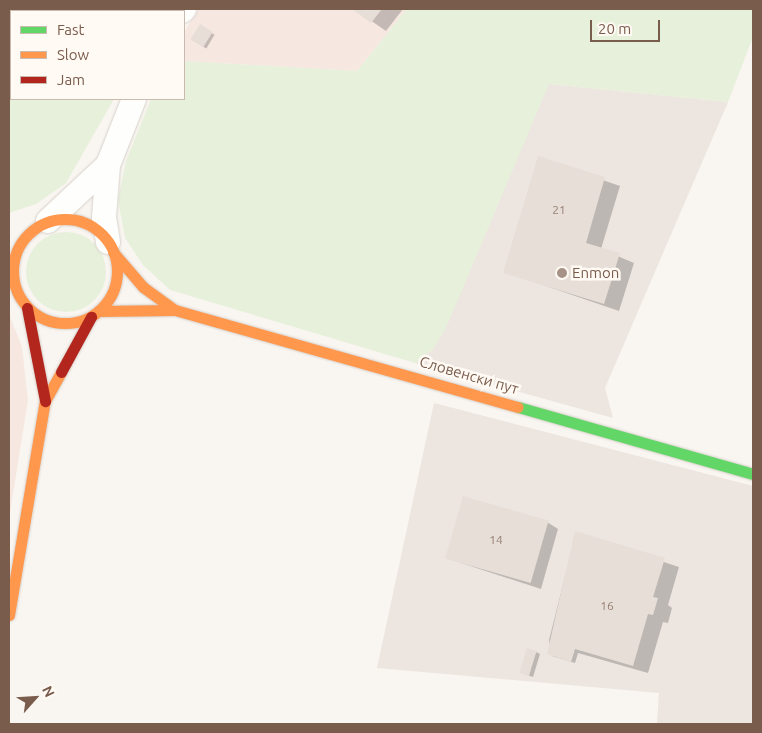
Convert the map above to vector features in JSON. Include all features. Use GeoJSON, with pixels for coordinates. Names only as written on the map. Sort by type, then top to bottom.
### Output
{"type":"FeatureCollection","features":[{"type":"Feature","properties":{"kind":"main road"},"geometry":{"type":"LineString","coordinates":[[9,240],[25,237],[48,222],[82,222],[111,247],[116,284],[95,314],[45,401],[9,615]]}},
{"type":"Feature","properties":{"kind":"main road"},"geometry":{"type":"LineString","coordinates":[[25,237],[14,256],[12,286],[27,308],[45,401]]}},
{"type":"Feature","properties":{"kind":"main road","name":"Словенски пут"},"geometry":{"type":"LineString","coordinates":[[111,247],[143,286],[174,310]]}},
{"type":"Feature","properties":{"kind":"main road"},"geometry":{"type":"LineString","coordinates":[[27,308],[58,323],[95,314]]}},
{"type":"Feature","properties":{"kind":"main road","name":"Словенски пут"},"geometry":{"type":"LineString","coordinates":[[95,314],[174,310],[753,474]]}},
{"type":"Feature","properties":{"kind":"street"},"geometry":{"type":"LineString","coordinates":[[111,247],[104,217],[108,165],[134,100]]}},
{"type":"Feature","properties":{"kind":"street"},"geometry":{"type":"LineString","coordinates":[[48,222],[108,165]]}},
{"type":"Feature","properties":{"kind":"shaded area"},"geometry":{"type":"Polygon","coordinates":[[[199,9],[407,9],[357,71],[185,61],[185,30],[199,9]]]}},
{"type":"Feature","properties":{"kind":"shaded area"},"geometry":{"type":"Polygon","coordinates":[[[549,84],[728,102],[605,388],[613,418],[415,363],[433,349],[549,84]]]}},
{"type":"Feature","properties":{"kind":"shaded area"},"geometry":{"type":"Polygon","coordinates":[[[9,314],[22,347],[28,400],[9,519],[9,314]]]}},
{"type":"Feature","properties":{"kind":"shaded area"},"geometry":{"type":"Polygon","coordinates":[[[434,403],[753,486],[753,724],[657,724],[659,693],[377,668],[434,403]]]}},
{"type":"Feature","properties":{"kind":"green space"},"geometry":{"type":"Polygon","coordinates":[[[9,9],[162,9],[10,10],[10,100],[113,100],[66,183],[36,204],[9,213],[9,9]]]}},
{"type":"Feature","properties":{"kind":"green space"},"geometry":{"type":"Polygon","coordinates":[[[407,9],[753,9],[753,37],[728,102],[549,84],[446,328],[433,349],[415,363],[170,290],[143,265],[125,238],[118,200],[126,161],[151,100],[185,100],[185,61],[357,71],[407,9]]]}},
{"type":"Feature","properties":{"kind":"green space"},"geometry":{"type":"Polygon","coordinates":[[[66,232],[81,235],[94,244],[103,257],[106,272],[103,287],[94,300],[81,309],[66,312],[51,309],[38,300],[29,287],[26,272],[29,257],[38,244],[51,235],[66,232]]]}},
{"type":"Feature","properties":{"kind":"building"},"geometry":{"type":"Polygon","coordinates":[[[352,9],[382,9],[371,23],[352,9]]]}},
{"type":"Feature","properties":{"kind":"building"},"geometry":{"type":"Polygon","coordinates":[[[200,24],[213,32],[203,47],[190,39],[200,24]]]}},
{"type":"Feature","properties":{"kind":"building"},"geometry":{"type":"Polygon","coordinates":[[[538,156],[605,177],[586,243],[620,253],[604,304],[503,273],[538,156]]]}},
{"type":"Feature","properties":{"kind":"building"},"geometry":{"type":"Polygon","coordinates":[[[463,496],[549,521],[531,583],[445,558],[463,496]]]}},
{"type":"Feature","properties":{"kind":"building"},"geometry":{"type":"Polygon","coordinates":[[[575,531],[665,558],[653,597],[658,598],[653,615],[648,614],[633,666],[575,649],[571,662],[547,654],[575,531]]]}},
{"type":"Feature","properties":{"kind":"building"},"geometry":{"type":"Polygon","coordinates":[[[527,648],[537,651],[529,676],[519,673],[527,648]]]}},
{"type":"Feature","properties":{"kind":"traffic: fast"},"geometry":{"type":"LineString","coordinates":[[518,407],[753,474]]}},
{"type":"Feature","properties":{"kind":"traffic: slow"},"geometry":{"type":"LineString","coordinates":[[65,219],[85,223],[102,234],[113,251],[117,271],[113,291],[102,308],[85,319],[65,323],[45,319],[28,308],[17,291],[13,271],[17,251],[28,234],[45,223],[65,219]]}},
{"type":"Feature","properties":{"kind":"traffic: slow"},"geometry":{"type":"LineString","coordinates":[[113,252],[143,287],[175,310]]}},
{"type":"Feature","properties":{"kind":"traffic: slow"},"geometry":{"type":"LineString","coordinates":[[98,311],[175,310],[518,407]]}},
{"type":"Feature","properties":{"kind":"traffic: slow"},"geometry":{"type":"LineString","coordinates":[[9,615],[45,401],[61,372]]}},
{"type":"Feature","properties":{"kind":"traffic: jam"},"geometry":{"type":"LineString","coordinates":[[27,308],[45,401]]}},
{"type":"Feature","properties":{"kind":"traffic: jam"},"geometry":{"type":"LineString","coordinates":[[61,372],[91,317]]}},
{"type":"Feature","properties":{"kind":"place","name":"Enmon"},"geometry":{"type":"Point","coordinates":[562,273]}}]}
